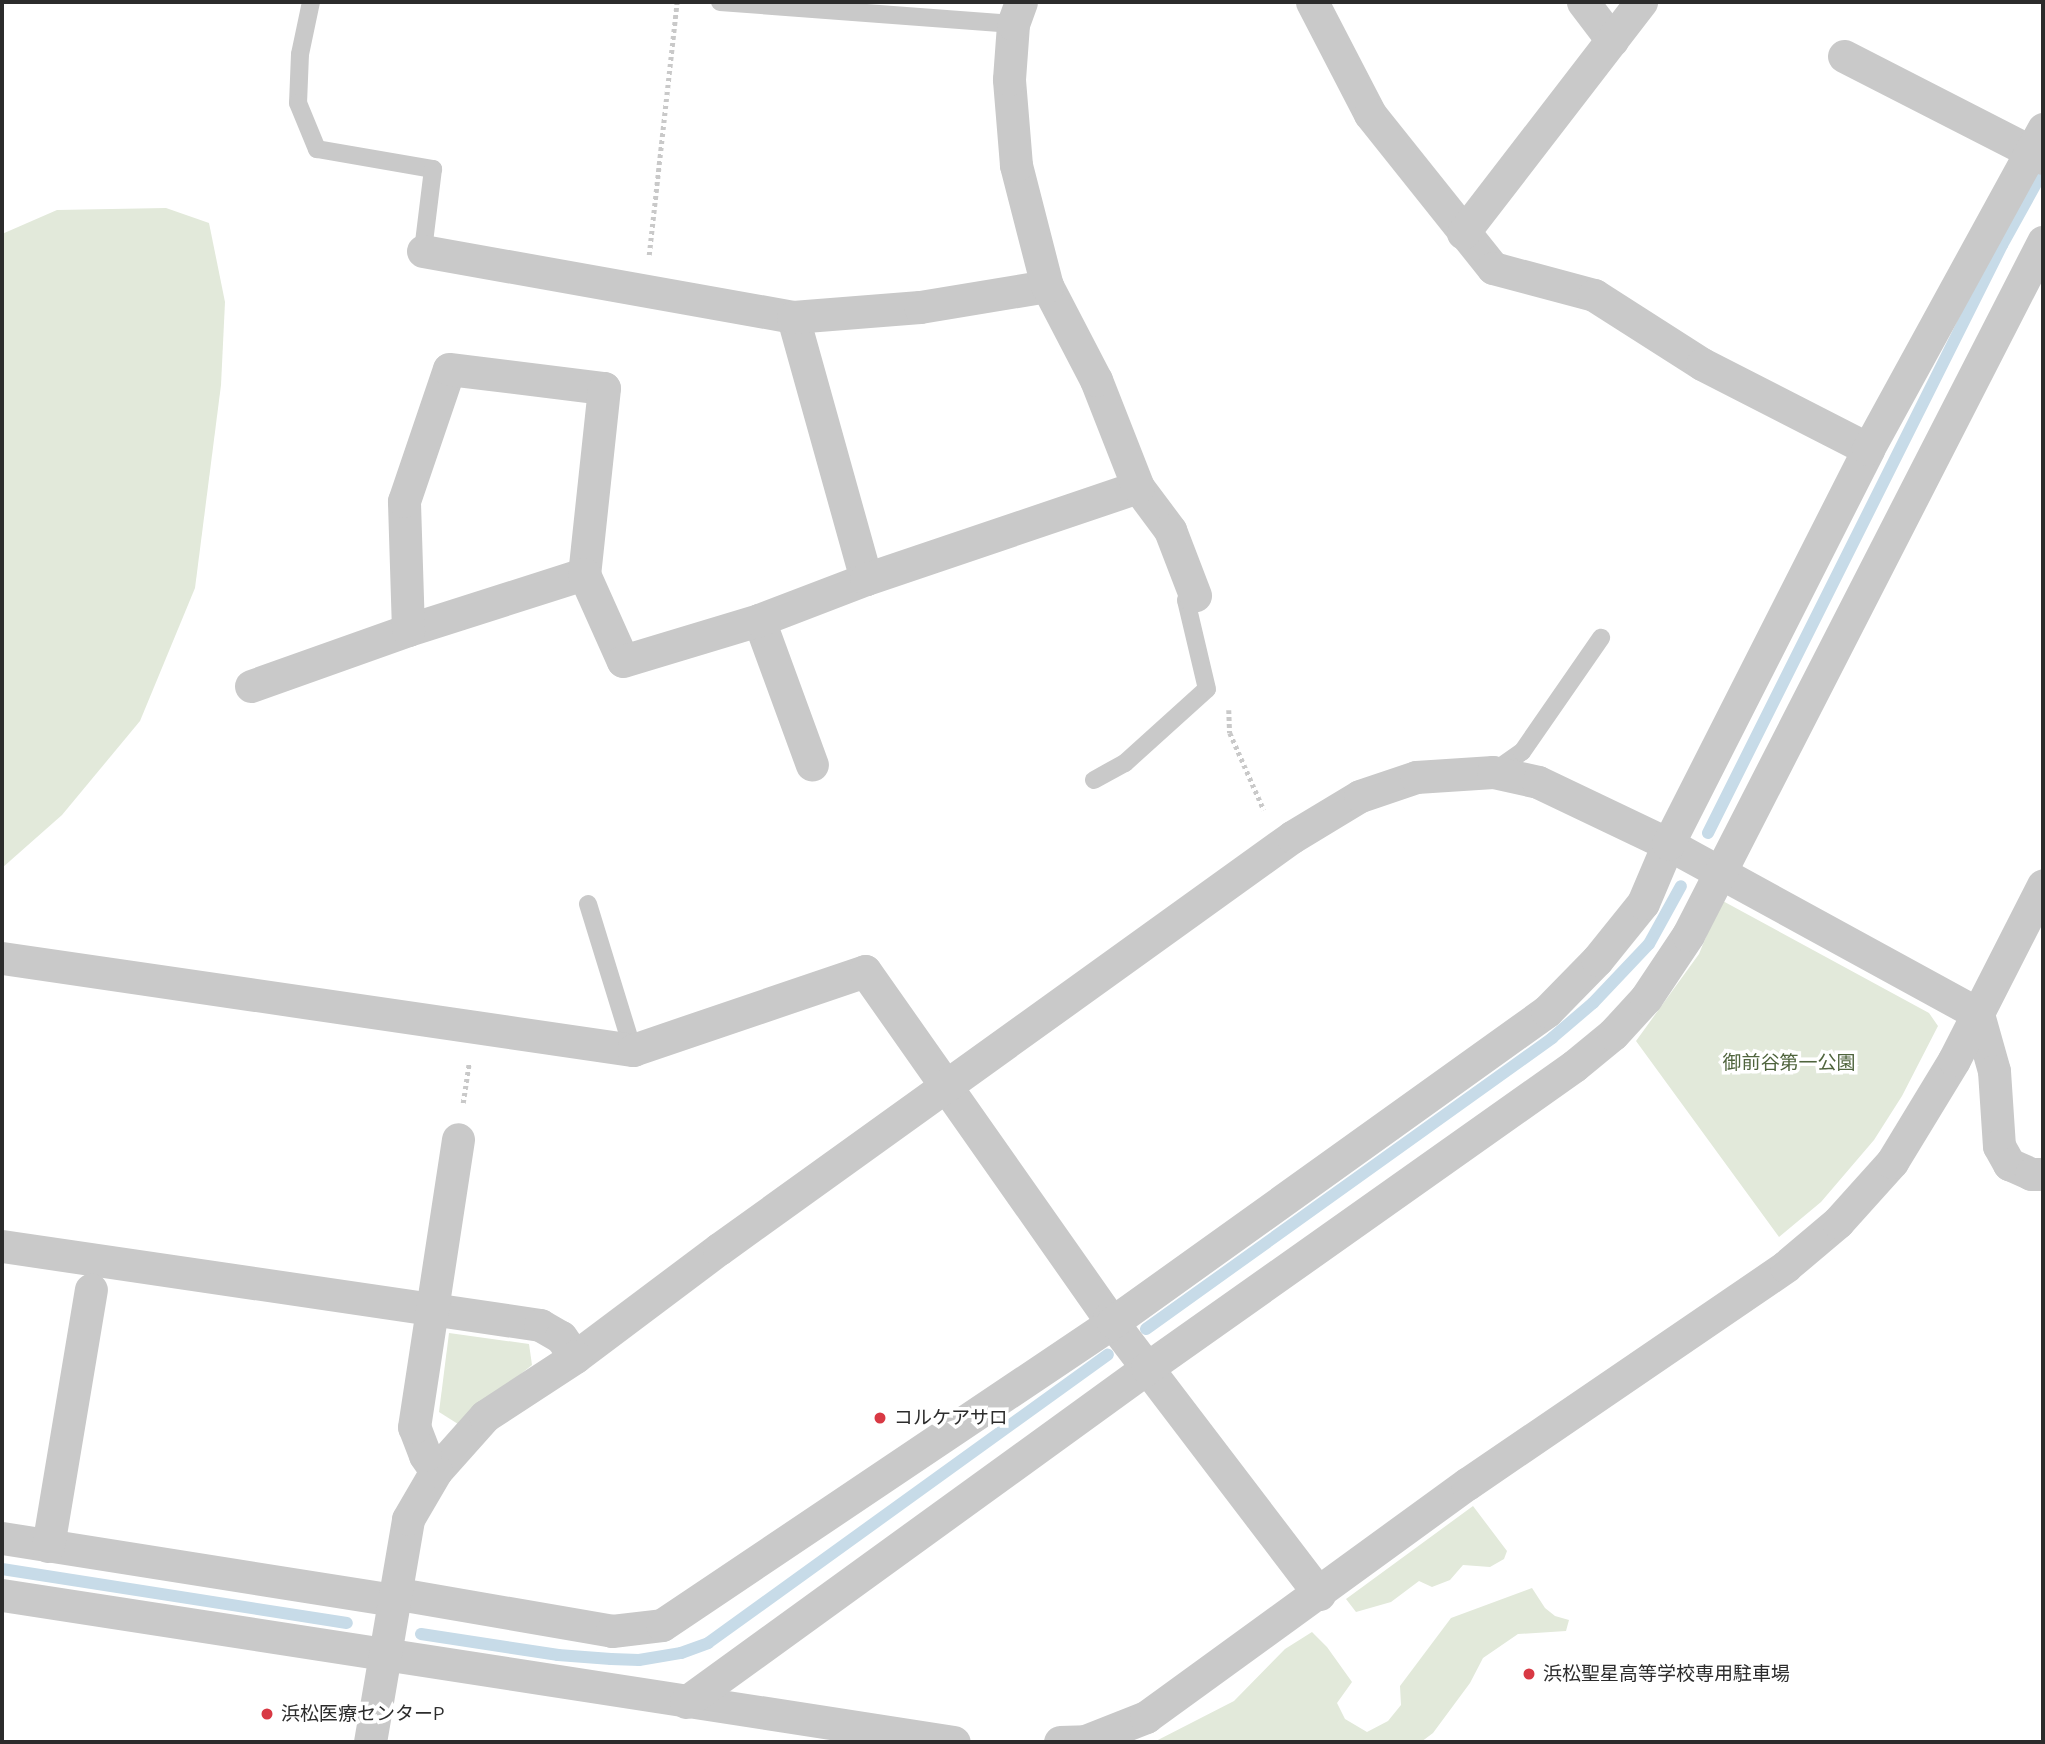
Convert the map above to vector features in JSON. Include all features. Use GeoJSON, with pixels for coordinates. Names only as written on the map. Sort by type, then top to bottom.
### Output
{"type":"FeatureCollection","features":[{"type":"Feature","properties":{"kind":"street"},"geometry":{"type":"LineString","coordinates":[[1312,2],[1370,114],[1493,268],[1594,295],[1702,364],[1868,449]]}},
{"type":"Feature","properties":{"kind":"street"},"geometry":{"type":"LineString","coordinates":[[1583,2],[1612,40]]}},
{"type":"Feature","properties":{"kind":"street"},"geometry":{"type":"LineString","coordinates":[[1463,233],[1641,2]]}},
{"type":"Feature","properties":{"kind":"street"},"geometry":{"type":"LineString","coordinates":[[1017,13],[1009,79],[1016,165],[1047,286],[1096,380],[1138,487],[1170,530],[1194,589]]}},
{"type":"Feature","properties":{"kind":"street"},"geometry":{"type":"LineString","coordinates":[[2,1538],[612,1631],[632,1631],[662,1625],[1112,1322],[1546,1011],[1597,960],[1643,903],[1668,844],[1868,449],[2040,149],[1844,56]]}},
{"type":"Feature","properties":{"kind":"street"},"geometry":{"type":"LineString","coordinates":[[687,1702],[1147,1368],[1563,1074],[1613,1034],[1646,998],[1688,935],[2043,242]]}},
{"type":"Feature","properties":{"kind":"street"},"geometry":{"type":"LineString","coordinates":[[423,251],[793,317],[920,307],[1047,286]]}},
{"type":"Feature","properties":{"kind":"street"},"geometry":{"type":"LineString","coordinates":[[793,317],[866,579]]}},
{"type":"Feature","properties":{"kind":"street"},"geometry":{"type":"LineString","coordinates":[[408,630],[404,501],[449,369],[604,388],[584,574],[623,661],[759,620],[866,579],[1138,487]]}},
{"type":"Feature","properties":{"kind":"street"},"geometry":{"type":"LineString","coordinates":[[251,686],[408,630],[584,574]]}},
{"type":"Feature","properties":{"kind":"street"},"geometry":{"type":"LineString","coordinates":[[759,620],[812,765]]}},
{"type":"Feature","properties":{"kind":"street"},"geometry":{"type":"LineString","coordinates":[[370,1742],[408,1519],[436,1471],[485,1416],[575,1357],[944,1086],[1280,846],[1360,796],[1416,777],[1493,772],[1538,782],[1668,844],[1978,1014],[1994,1071],[1999,1146],[2009,1164],[2031,1174],[2043,1174]]}},
{"type":"Feature","properties":{"kind":"street"},"geometry":{"type":"LineString","coordinates":[[1060,1742],[1085,1741],[1146,1717],[1320,1594],[1467,1485],[1786,1266],[1838,1222],[1892,1162],[1954,1060],[2043,885]]}},
{"type":"Feature","properties":{"kind":"street"},"geometry":{"type":"LineString","coordinates":[[2,958],[633,1050],[864,971],[1112,1322],[1320,1594]]}},
{"type":"Feature","properties":{"kind":"street"},"geometry":{"type":"LineString","coordinates":[[436,1471],[425,1455],[414,1427],[458,1139]]}},
{"type":"Feature","properties":{"kind":"street"},"geometry":{"type":"LineString","coordinates":[[2,1246],[540,1325],[561,1337],[575,1357]]}},
{"type":"Feature","properties":{"kind":"street"},"geometry":{"type":"LineString","coordinates":[[48,1546],[91,1290]]}},
{"type":"Feature","properties":{"kind":"street"},"geometry":{"type":"LineString","coordinates":[[2,1595],[954,1742]]}},
{"type":"Feature","properties":{"kind":"lane"},"geometry":{"type":"LineString","coordinates":[[311,2],[300,54],[298,103],[317,149],[433,169],[423,251]]}},
{"type":"Feature","properties":{"kind":"lane"},"geometry":{"type":"LineString","coordinates":[[720,2],[1017,13]]}},
{"type":"Feature","properties":{"kind":"lane"},"geometry":{"type":"LineString","coordinates":[[1094,780],[1134,756],[1207,689],[1186,600],[1194,589]]}},
{"type":"Feature","properties":{"kind":"lane"},"geometry":{"type":"LineString","coordinates":[[1493,772],[1522,752],[1601,638]]}},
{"type":"Feature","properties":{"kind":"lane"},"geometry":{"type":"LineString","coordinates":[[588,904],[633,1050]]}},
{"type":"Feature","properties":{"kind":"path"},"geometry":{"type":"LineString","coordinates":[[645,290],[677,2]]}},
{"type":"Feature","properties":{"kind":"path"},"geometry":{"type":"LineString","coordinates":[[1229,702],[1230,733],[1280,846]]}},
{"type":"Feature","properties":{"kind":"path"},"geometry":{"type":"LineString","coordinates":[[458,1139],[474,1028]]}},
{"type":"Feature","properties":{"kind":"green space"},"geometry":{"type":"Polygon","coordinates":[[[166,208],[209,223],[225,302],[221,385],[195,588],[140,721],[62,815],[2,868],[2,234],[57,210],[166,208]]]}},
{"type":"Feature","properties":{"kind":"green space","name":"御前谷第一公園"},"geometry":{"type":"Polygon","coordinates":[[[1721,900],[1929,1013],[1938,1026],[1902,1096],[1874,1140],[1821,1202],[1779,1237],[1636,1041],[1699,954],[1721,900]]]}},
{"type":"Feature","properties":{"kind":"green space"},"geometry":{"type":"Polygon","coordinates":[[[449,1333],[529,1344],[532,1365],[458,1424],[439,1412],[449,1333]]]}},
{"type":"Feature","properties":{"kind":"green space"},"geometry":{"type":"Polygon","coordinates":[[[1473,1506],[1507,1551],[1504,1559],[1490,1567],[1463,1565],[1450,1580],[1432,1587],[1419,1581],[1391,1602],[1356,1612],[1346,1599],[1473,1506]]]}},
{"type":"Feature","properties":{"kind":"green space"},"geometry":{"type":"Polygon","coordinates":[[[1532,1588],[1545,1608],[1555,1616],[1569,1620],[1566,1631],[1518,1634],[1483,1658],[1470,1683],[1433,1733],[1421,1742],[1154,1742],[1234,1701],[1285,1649],[1312,1632],[1327,1647],[1352,1682],[1337,1703],[1345,1719],[1367,1732],[1388,1721],[1401,1705],[1400,1686],[1451,1618],[1532,1588]]]}},
{"type":"Feature","properties":{"kind":"waterway"},"geometry":{"type":"LineString","coordinates":[[1708,833],[2002,245],[2043,171]]}},
{"type":"Feature","properties":{"kind":"waterway"},"geometry":{"type":"LineString","coordinates":[[1146,1329],[1552,1038],[1593,1003],[1649,944],[1681,886]]}},
{"type":"Feature","properties":{"kind":"waterway"},"geometry":{"type":"LineString","coordinates":[[421,1634],[558,1655],[639,1660],[681,1653],[708,1643],[1108,1355]]}},
{"type":"Feature","properties":{"kind":"waterway"},"geometry":{"type":"LineString","coordinates":[[2,1569],[347,1623]]}},
{"type":"Feature","properties":{"kind":"place","name":"コルケアサロ"},"geometry":{"type":"Point","coordinates":[880,1418]}},
{"type":"Feature","properties":{"kind":"place","name":"浜松聖星高等学校専用駐車場"},"geometry":{"type":"Point","coordinates":[1529,1674]}},
{"type":"Feature","properties":{"kind":"place","name":"浜松医療センターP"},"geometry":{"type":"Point","coordinates":[267,1714]}}]}
